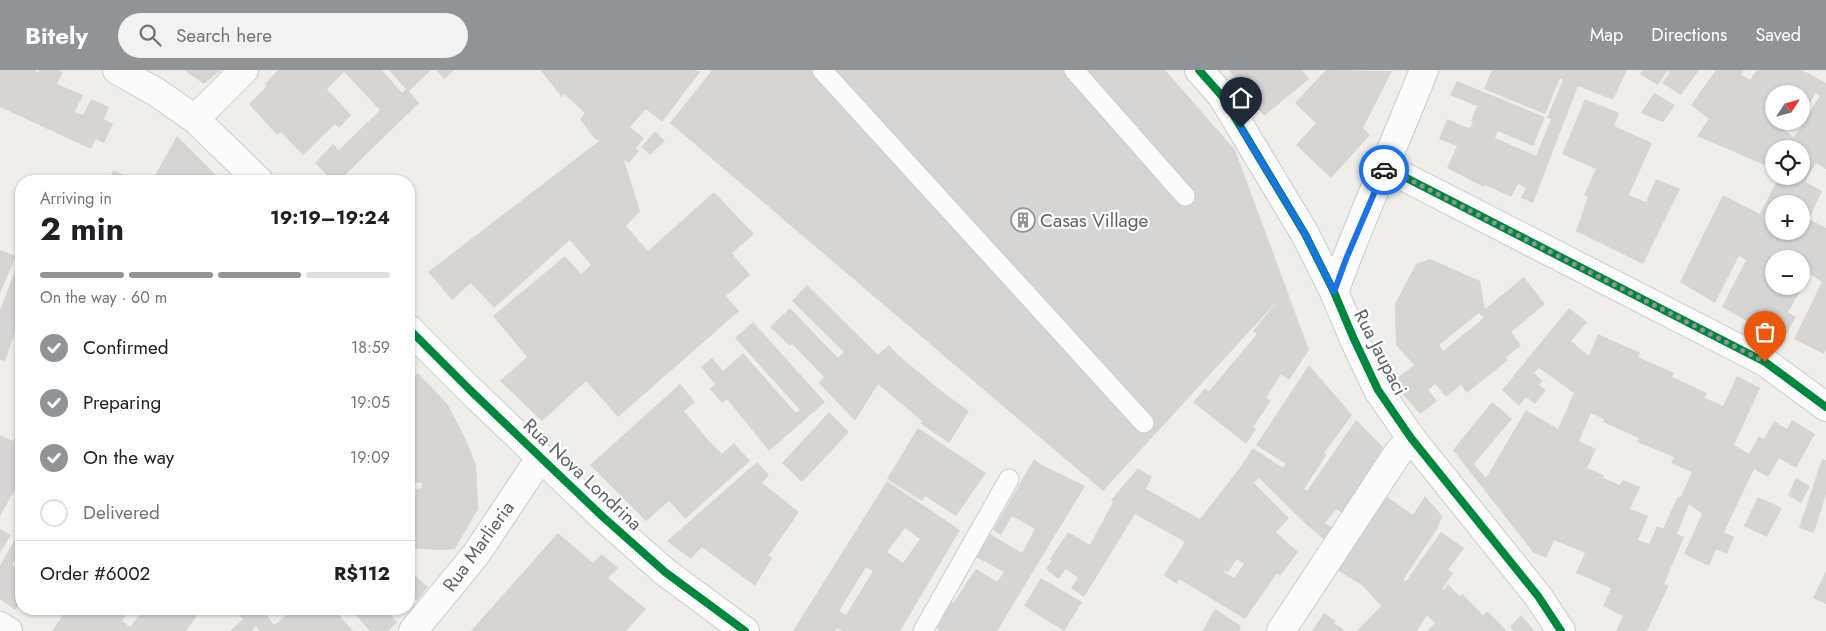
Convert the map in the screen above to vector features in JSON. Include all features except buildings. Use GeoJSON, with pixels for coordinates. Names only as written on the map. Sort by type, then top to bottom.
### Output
{"type":"FeatureCollection","features":[{"type":"Feature","properties":{"kind":"street"},"geometry":{"type":"LineString","coordinates":[[117,70],[156,92],[195,119],[253,175]]}},
{"type":"Feature","properties":{"kind":"street"},"geometry":{"type":"LineString","coordinates":[[195,119],[244,70]]}},
{"type":"Feature","properties":{"kind":"street","name":"Rua Jaupaci"},"geometry":{"type":"LineString","coordinates":[[1199,70],[1222,96],[1305,234],[1334,292],[1352,337],[1378,390],[1411,438],[1538,596],[1561,631]]}},
{"type":"Feature","properties":{"kind":"street"},"geometry":{"type":"LineString","coordinates":[[1334,292],[1424,70]]}},
{"type":"Feature","properties":{"kind":"street"},"geometry":{"type":"LineString","coordinates":[[1385,167],[1765,362],[1826,407]]}},
{"type":"Feature","properties":{"kind":"street","name":"Rua Nova Londrina"},"geometry":{"type":"LineString","coordinates":[[415,335],[603,517],[665,572],[745,631]]}},
{"type":"Feature","properties":{"kind":"street"},"geometry":{"type":"LineString","coordinates":[[1281,631],[1398,453],[1411,438]]}},
{"type":"Feature","properties":{"kind":"street","name":"Rua Marlieria"},"geometry":{"type":"LineString","coordinates":[[413,631],[476,554],[540,458]]}},
{"type":"Feature","properties":{"kind":"street"},"geometry":{"type":"LineString","coordinates":[[0,626],[8,631]]}},
{"type":"Feature","properties":{"kind":"lane"},"geometry":{"type":"LineString","coordinates":[[822,70],[1144,423]]}},
{"type":"Feature","properties":{"kind":"lane"},"geometry":{"type":"LineString","coordinates":[[1074,70],[1185,196]]}},
{"type":"Feature","properties":{"kind":"lane"},"geometry":{"type":"LineString","coordinates":[[923,631],[1010,479]]}},
{"type":"Feature","properties":{"kind":"cycle path"},"geometry":{"type":"LineString","coordinates":[[1199,70],[1222,96],[1305,234],[1334,292],[1378,390],[1411,438],[1538,596],[1561,631]]}},
{"type":"Feature","properties":{"kind":"cycle path"},"geometry":{"type":"LineString","coordinates":[[1385,167],[1765,362],[1826,407]]}},
{"type":"Feature","properties":{"kind":"cycle path"},"geometry":{"type":"LineString","coordinates":[[415,335],[603,517],[665,572],[745,631]]}},
{"type":"Feature","properties":{"kind":"way so far"},"geometry":{"type":"LineString","coordinates":[[1384,170],[1385,167],[1765,362]]}},
{"type":"Feature","properties":{"kind":"place","name":"Casas Village"},"geometry":{"type":"Point","coordinates":[1023,220]}},
{"type":"Feature","properties":{"kind":"route"},"geometry":{"type":"LineString","coordinates":[[1241,128],[1305,234],[1334,292],[1384,170]]}}]}
